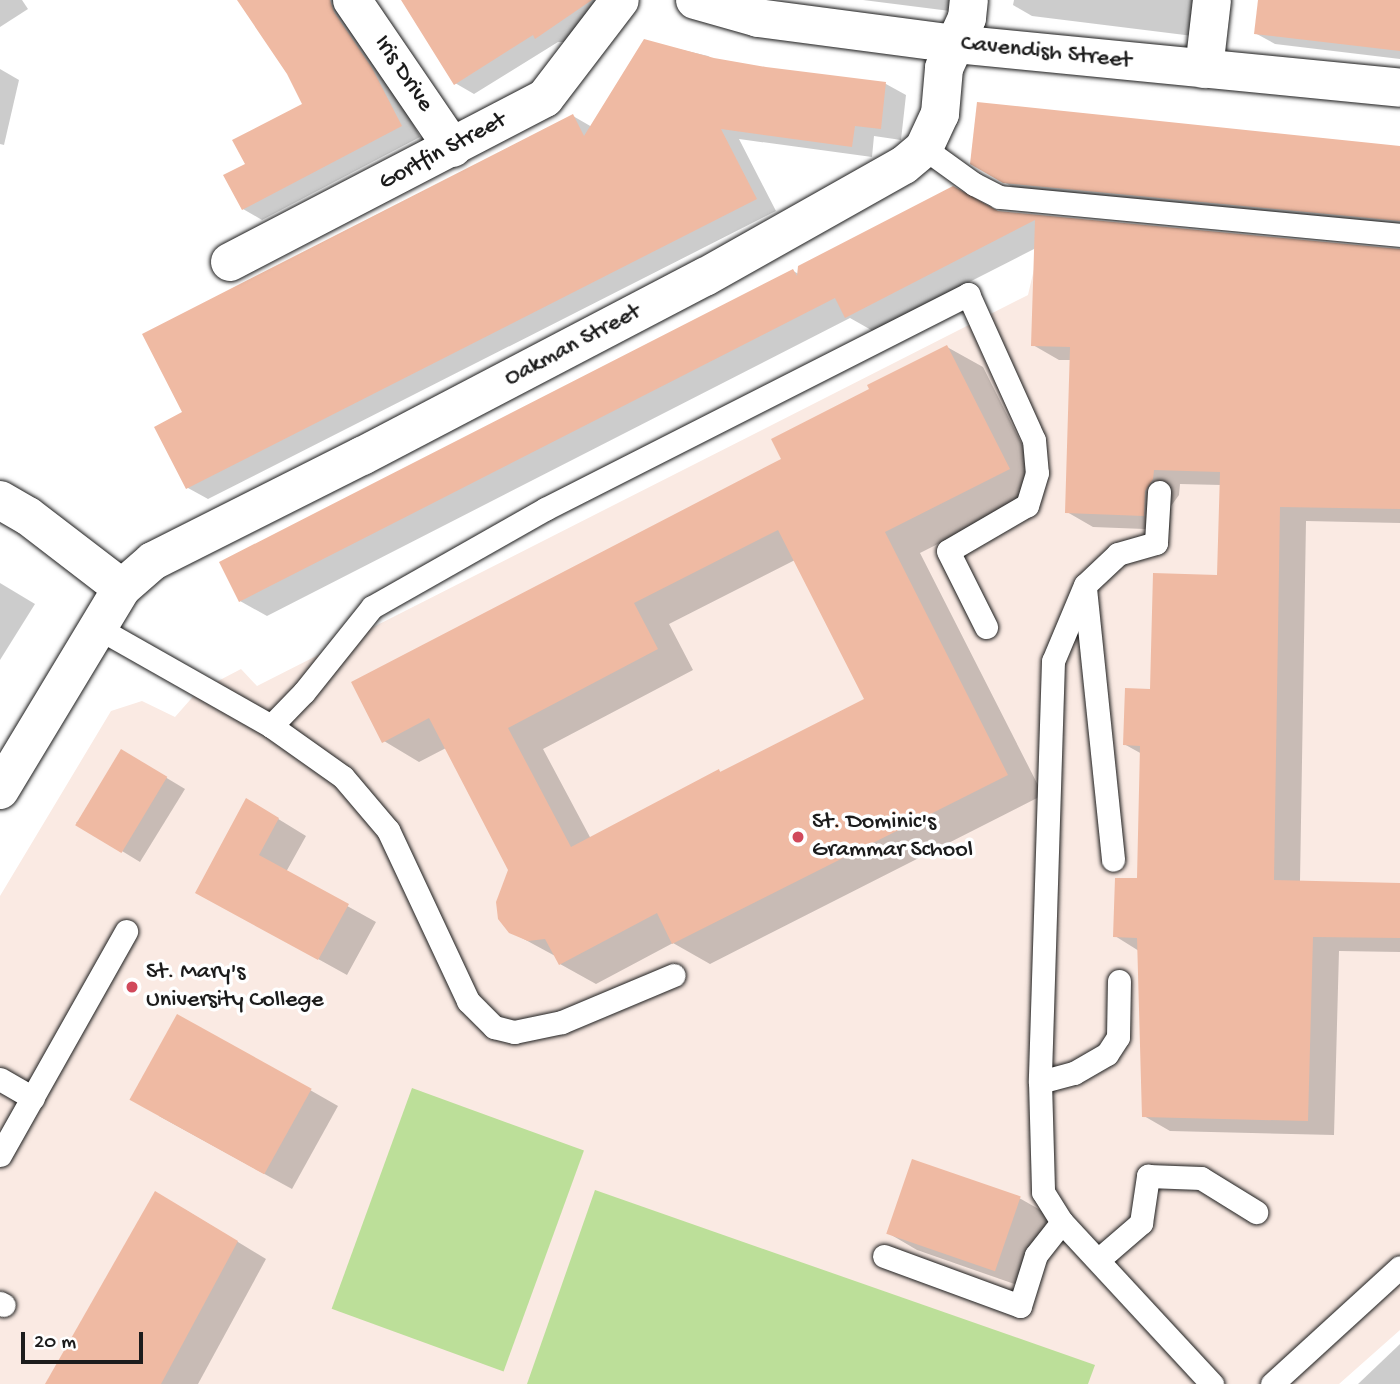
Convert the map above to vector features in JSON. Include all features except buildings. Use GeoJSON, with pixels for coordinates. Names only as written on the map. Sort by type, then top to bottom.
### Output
{"type":"FeatureCollection","features":[{"type":"Feature","properties":{"kind":"street","name":"Iris Drive"},"geometry":{"type":"LineString","coordinates":[[352,0],[453,148]]}},
{"type":"Feature","properties":{"kind":"street","name":"Gortfin Street"},"geometry":{"type":"LineString","coordinates":[[230,262],[545,98],[620,0]]}},
{"type":"Feature","properties":{"kind":"street","name":"Oakman Street"},"geometry":{"type":"LineString","coordinates":[[0,790],[122,588],[153,561],[362,456],[705,277],[904,165],[924,148],[940,114],[944,68],[968,18],[969,0]]}},
{"type":"Feature","properties":{"kind":"street"},"geometry":{"type":"LineString","coordinates":[[1204,69],[1212,0]]}},
{"type":"Feature","properties":{"kind":"street","name":"Cavendish Street"},"geometry":{"type":"LineString","coordinates":[[717,4],[955,44],[1400,88]]}},
{"type":"Feature","properties":{"kind":"street"},"geometry":{"type":"LineString","coordinates":[[0,500],[27,516],[122,588]]}},
{"type":"Feature","properties":{"kind":"lane"},"geometry":{"type":"LineString","coordinates":[[924,148],[974,184],[999,197],[1400,235]]}},
{"type":"Feature","properties":{"kind":"lane"},"geometry":{"type":"LineString","coordinates":[[271,726],[304,692],[372,607],[545,509],[968,295],[1034,440],[1037,472],[1027,505],[948,551],[986,627]]}},
{"type":"Feature","properties":{"kind":"lane"},"geometry":{"type":"LineString","coordinates":[[1158,492],[1156,543],[1118,554],[1085,585],[1053,661],[1040,1082],[1043,1192],[1062,1222],[1212,1384]]}},
{"type":"Feature","properties":{"kind":"lane"},"geometry":{"type":"LineString","coordinates":[[1085,585],[1113,860]]}},
{"type":"Feature","properties":{"kind":"lane"},"geometry":{"type":"LineString","coordinates":[[98,628],[271,726],[343,777],[388,830],[468,1001],[494,1027],[514,1032],[562,1022],[674,975]]}},
{"type":"Feature","properties":{"kind":"lane"},"geometry":{"type":"LineString","coordinates":[[0,1155],[126,931]]}},
{"type":"Feature","properties":{"kind":"lane"},"geometry":{"type":"LineString","coordinates":[[1040,1082],[1074,1073],[1107,1054],[1118,1037],[1119,981]]}},
{"type":"Feature","properties":{"kind":"lane"},"geometry":{"type":"LineString","coordinates":[[0,1079],[33,1098]]}},
{"type":"Feature","properties":{"kind":"lane"},"geometry":{"type":"LineString","coordinates":[[1098,1260],[1141,1223],[1148,1175],[1201,1178],[1256,1212]]}},
{"type":"Feature","properties":{"kind":"lane"},"geometry":{"type":"LineString","coordinates":[[884,1256],[1020,1306],[1036,1255],[1062,1222]]}},
{"type":"Feature","properties":{"kind":"lane"},"geometry":{"type":"LineString","coordinates":[[1272,1384],[1400,1267]]}},
{"type":"Feature","properties":{"kind":"shaded area","name":"St. Dominic's Grammar School"},"geometry":{"type":"Polygon","coordinates":[[[1042,235],[1400,259],[1400,1330],[1339,1384],[0,1384],[0,896],[111,711],[142,701],[175,717],[197,692],[241,669],[257,686],[1028,295],[1042,235]]]}},
{"type":"Feature","properties":{"kind":"green space"},"geometry":{"type":"Polygon","coordinates":[[[412,1088],[584,1151],[504,1371],[332,1309],[412,1088]]]}},
{"type":"Feature","properties":{"kind":"green space"},"geometry":{"type":"Polygon","coordinates":[[[595,1190],[1095,1365],[1088,1384],[527,1384],[595,1190]]]}},
{"type":"Feature","properties":{"kind":"place","name":"St. Dominic's Grammar School"},"geometry":{"type":"Point","coordinates":[798,837]}},
{"type":"Feature","properties":{"kind":"place","name":"St. Mary's University College"},"geometry":{"type":"Point","coordinates":[132,987]}}]}
